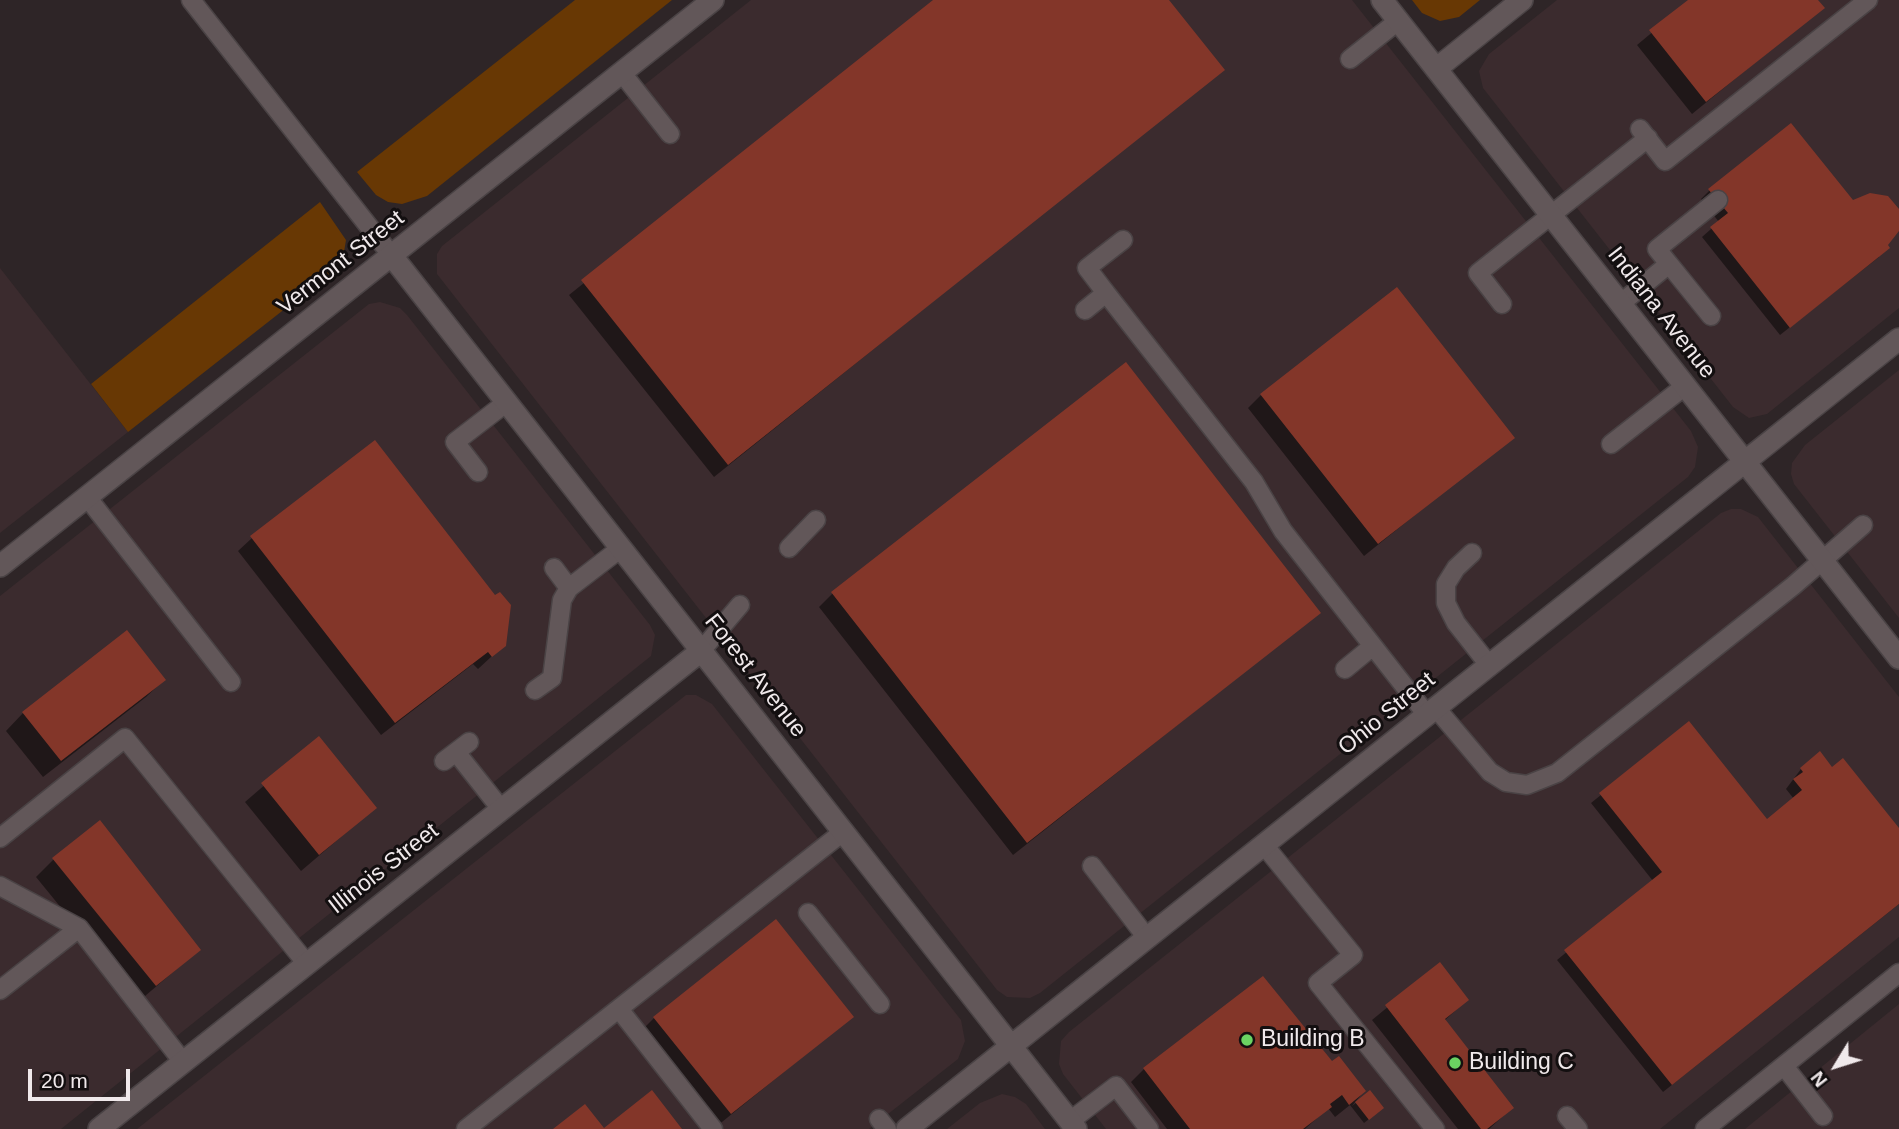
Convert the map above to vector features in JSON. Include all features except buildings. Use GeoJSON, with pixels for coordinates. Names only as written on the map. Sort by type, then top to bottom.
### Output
{"type":"FeatureCollection","features":[{"type":"Feature","properties":{"kind":"street","name":"Vermont Street"},"geometry":{"type":"LineString","coordinates":[[0,566],[713,0]]}},
{"type":"Feature","properties":{"kind":"street","name":"Indiana Avenue"},"geometry":{"type":"LineString","coordinates":[[1382,0],[1899,659]]}},
{"type":"Feature","properties":{"kind":"street"},"geometry":{"type":"LineString","coordinates":[[1436,69],[1522,0]]}},
{"type":"Feature","properties":{"kind":"street","name":"Forest Avenue"},"geometry":{"type":"LineString","coordinates":[[392,256],[1073,1125]]}},
{"type":"Feature","properties":{"kind":"street","name":"Ohio Street"},"geometry":{"type":"LineString","coordinates":[[907,1129],[1899,339]]}},
{"type":"Feature","properties":{"kind":"street","name":"Illinois Street"},"geometry":{"type":"LineString","coordinates":[[101,1128],[701,650]]}},
{"type":"Feature","properties":{"kind":"lane"},"geometry":{"type":"LineString","coordinates":[[191,0],[392,256]]}},
{"type":"Feature","properties":{"kind":"lane"},"geometry":{"type":"LineString","coordinates":[[1502,304],[1478,272],[1551,215],[1644,134],[1665,161],[1868,0]]}},
{"type":"Feature","properties":{"kind":"lane"},"geometry":{"type":"LineString","coordinates":[[1350,59],[1398,21]]}},
{"type":"Feature","properties":{"kind":"lane"},"geometry":{"type":"LineString","coordinates":[[622,73],[670,134]]}},
{"type":"Feature","properties":{"kind":"lane"},"geometry":{"type":"LineString","coordinates":[[1711,316],[1657,249],[1718,200]]}},
{"type":"Feature","properties":{"kind":"lane"},"geometry":{"type":"LineString","coordinates":[[1123,240],[1087,268],[1254,482],[1283,531],[1373,646],[1490,772],[1506,782],[1532,783],[1557,773],[1793,586],[1863,525]]}},
{"type":"Feature","properties":{"kind":"lane"},"geometry":{"type":"LineString","coordinates":[[1620,304],[1669,264]]}},
{"type":"Feature","properties":{"kind":"lane"},"geometry":{"type":"LineString","coordinates":[[1085,310],[1106,293]]}},
{"type":"Feature","properties":{"kind":"lane"},"geometry":{"type":"LineString","coordinates":[[1611,444],[1685,386]]}},
{"type":"Feature","properties":{"kind":"lane"},"geometry":{"type":"LineString","coordinates":[[478,472],[456,442],[507,402]]}},
{"type":"Feature","properties":{"kind":"lane"},"geometry":{"type":"LineString","coordinates":[[87,497],[231,682]]}},
{"type":"Feature","properties":{"kind":"lane"},"geometry":{"type":"LineString","coordinates":[[789,548],[816,520]]}},
{"type":"Feature","properties":{"kind":"lane"},"geometry":{"type":"LineString","coordinates":[[535,690],[552,678],[562,600],[569,588],[621,548]]}},
{"type":"Feature","properties":{"kind":"lane"},"geometry":{"type":"LineString","coordinates":[[1472,553],[1456,568],[1446,584],[1446,603],[1456,623],[1489,665]]}},
{"type":"Feature","properties":{"kind":"lane"},"geometry":{"type":"LineString","coordinates":[[554,568],[569,588]]}},
{"type":"Feature","properties":{"kind":"lane"},"geometry":{"type":"LineString","coordinates":[[701,650],[740,605]]}},
{"type":"Feature","properties":{"kind":"lane"},"geometry":{"type":"LineString","coordinates":[[1345,669],[1373,646]]}},
{"type":"Feature","properties":{"kind":"lane"},"geometry":{"type":"LineString","coordinates":[[0,838],[124,738],[307,964]]}},
{"type":"Feature","properties":{"kind":"lane"},"geometry":{"type":"LineString","coordinates":[[456,752],[501,809]]}},
{"type":"Feature","properties":{"kind":"lane"},"geometry":{"type":"LineString","coordinates":[[466,1129],[843,832]]}},
{"type":"Feature","properties":{"kind":"lane"},"geometry":{"type":"LineString","coordinates":[[1264,845],[1353,955],[1318,983],[1435,1129]]}},
{"type":"Feature","properties":{"kind":"lane"},"geometry":{"type":"LineString","coordinates":[[1092,866],[1147,938]]}},
{"type":"Feature","properties":{"kind":"lane"},"geometry":{"type":"LineString","coordinates":[[0,886],[79,929],[183,1062]]}},
{"type":"Feature","properties":{"kind":"lane"},"geometry":{"type":"LineString","coordinates":[[808,913],[880,1004]]}},
{"type":"Feature","properties":{"kind":"lane"},"geometry":{"type":"LineString","coordinates":[[0,990],[79,929]]}},
{"type":"Feature","properties":{"kind":"lane"},"geometry":{"type":"LineString","coordinates":[[1705,1129],[1899,973]]}},
{"type":"Feature","properties":{"kind":"lane"},"geometry":{"type":"LineString","coordinates":[[619,1009],[713,1129]]}},
{"type":"Feature","properties":{"kind":"lane"},"geometry":{"type":"LineString","coordinates":[[1784,1066],[1823,1116]]}},
{"type":"Feature","properties":{"kind":"lane"},"geometry":{"type":"LineString","coordinates":[[1073,1125],[1115,1086],[1149,1129]]}},
{"type":"Feature","properties":{"kind":"shaded area"},"geometry":{"type":"Polygon","coordinates":[[[575,0],[672,0],[427,196],[402,204],[388,202],[376,195],[357,172],[575,0]]]}},
{"type":"Feature","properties":{"kind":"shaded area"},"geometry":{"type":"Polygon","coordinates":[[[751,0],[1352,0],[1691,431],[1698,447],[1695,467],[1688,477],[1040,993],[1030,998],[1007,997],[997,990],[437,274],[437,254],[442,246],[751,0]]]}},
{"type":"Feature","properties":{"kind":"shaded area"},"geometry":{"type":"Polygon","coordinates":[[[1412,0],[1480,0],[1459,17],[1440,21],[1422,13],[1412,0]]]}},
{"type":"Feature","properties":{"kind":"shaded area"},"geometry":{"type":"Polygon","coordinates":[[[1557,0],[1899,0],[1899,308],[1767,414],[1749,418],[1733,407],[1483,88],[1479,71],[1489,54],[1557,0]]]}},
{"type":"Feature","properties":{"kind":"shaded area"},"geometry":{"type":"Polygon","coordinates":[[[320,202],[346,240],[342,264],[128,432],[91,384],[320,202]]]}},
{"type":"Feature","properties":{"kind":"shaded area"},"geometry":{"type":"Polygon","coordinates":[[[0,268],[128,432],[0,533],[0,268]]]}},
{"type":"Feature","properties":{"kind":"shaded area"},"geometry":{"type":"Polygon","coordinates":[[[380,302],[400,308],[407,315],[650,625],[655,635],[651,656],[61,1129],[0,1129],[0,596],[369,304],[380,302]]]}},
{"type":"Feature","properties":{"kind":"shaded area"},"geometry":{"type":"Polygon","coordinates":[[[1899,370],[1899,618],[1794,484],[1791,474],[1792,463],[1805,445],[1899,370]]]}},
{"type":"Feature","properties":{"kind":"shaded area"},"geometry":{"type":"Polygon","coordinates":[[[1741,509],[1758,517],[1899,697],[1899,937],[1660,1129],[1106,1129],[1063,1074],[1059,1064],[1061,1041],[1069,1032],[1721,513],[1741,509]]]}},
{"type":"Feature","properties":{"kind":"shaded area"},"geometry":{"type":"Polygon","coordinates":[[[686,695],[696,695],[712,704],[961,1020],[965,1041],[958,1059],[869,1129],[137,1129],[686,695]]]}},
{"type":"Feature","properties":{"kind":"shaded area"},"geometry":{"type":"Polygon","coordinates":[[[1899,1004],[1899,1129],[1745,1129],[1899,1004]]]}},
{"type":"Feature","properties":{"kind":"shaded area"},"geometry":{"type":"Polygon","coordinates":[[[1002,1094],[1015,1097],[1026,1104],[1045,1129],[947,1129],[980,1103],[1002,1094]]]}},
{"type":"Feature","properties":{"kind":"place","name":"Building B"},"geometry":{"type":"Point","coordinates":[1247,1040]}},
{"type":"Feature","properties":{"kind":"place","name":"Building C"},"geometry":{"type":"Point","coordinates":[1455,1063]}}]}
